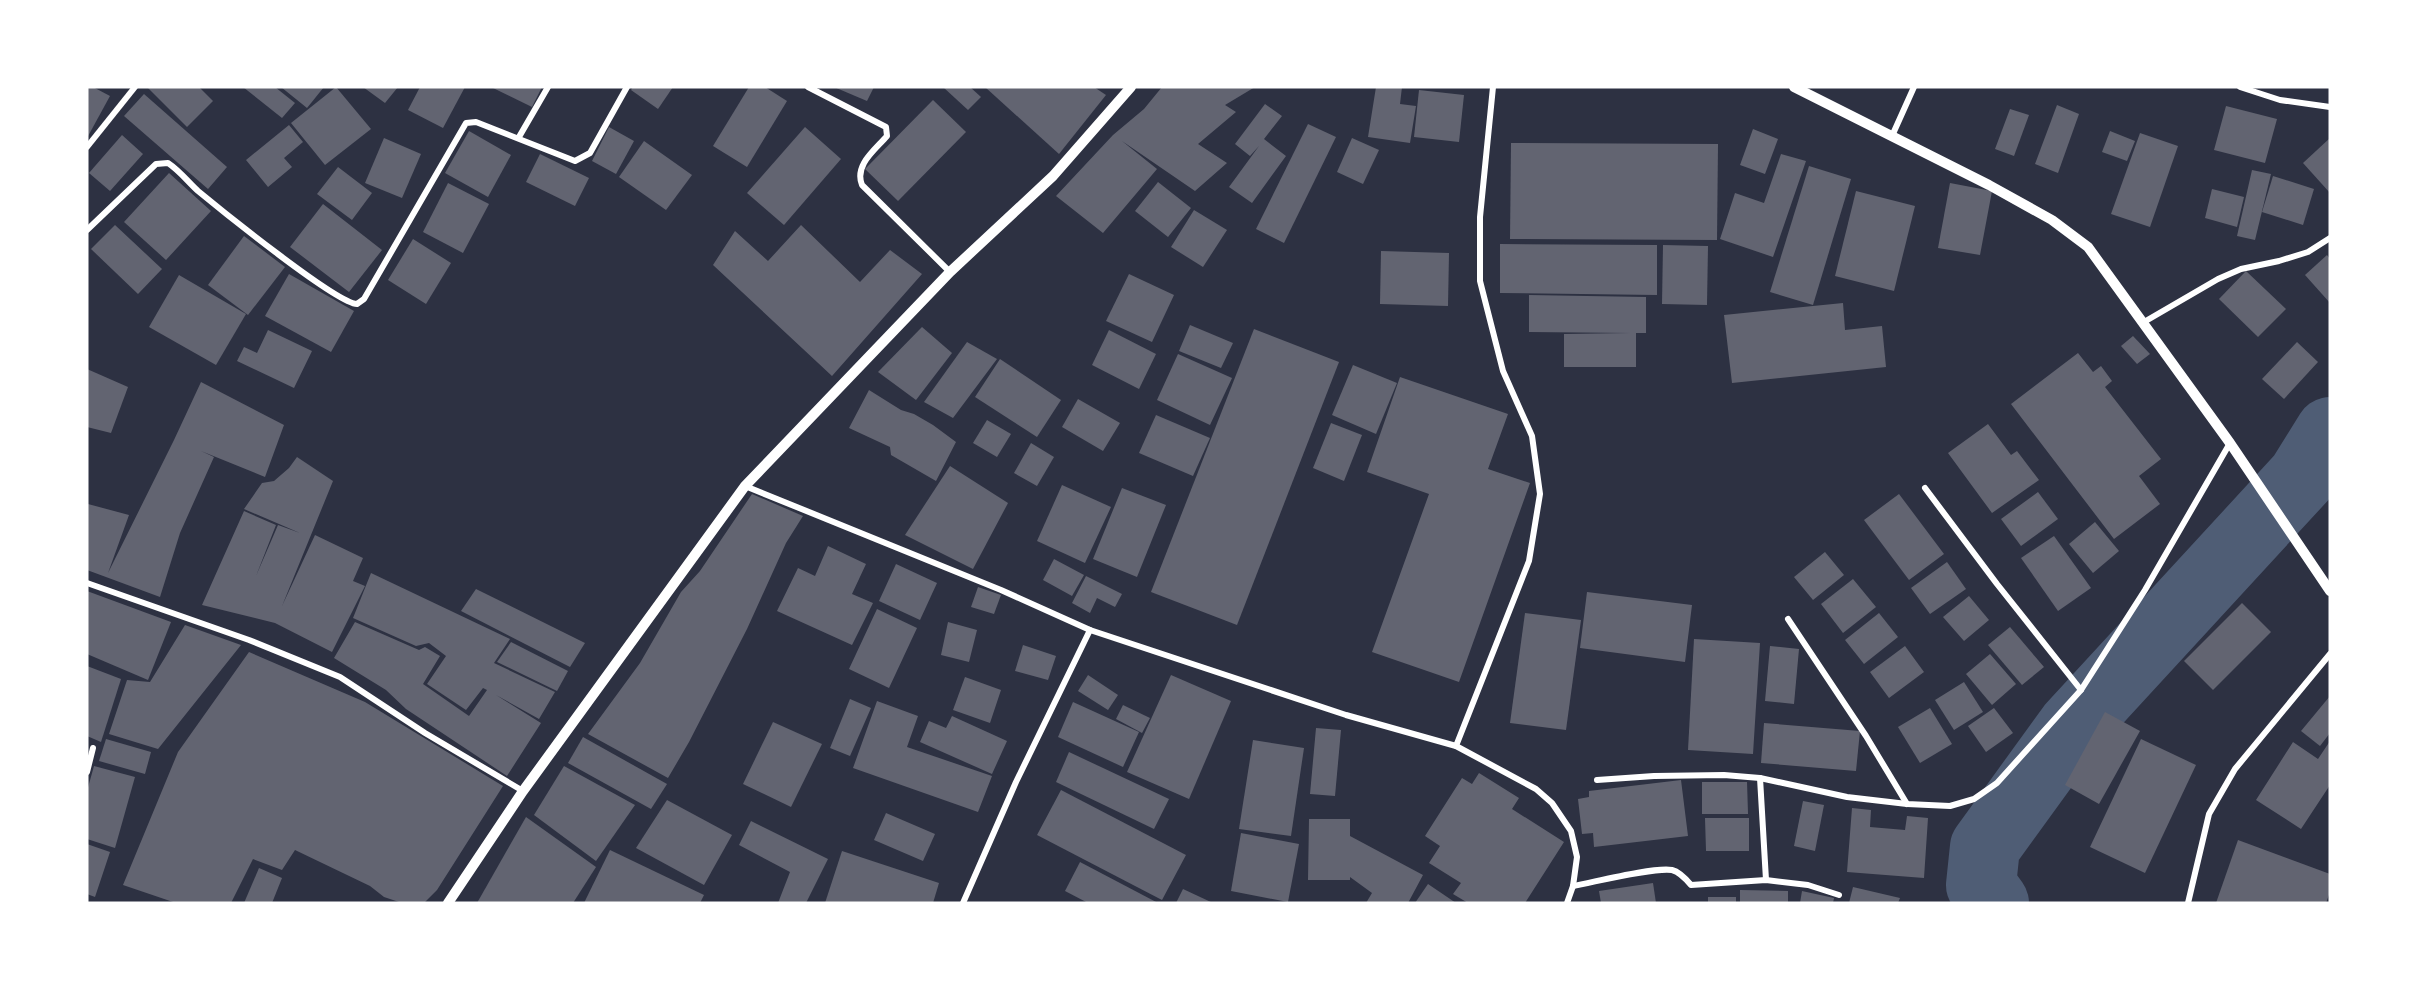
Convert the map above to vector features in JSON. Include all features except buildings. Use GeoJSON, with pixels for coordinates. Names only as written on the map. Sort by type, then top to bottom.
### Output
{"type":"FeatureCollection","features":[{"type":"Feature","properties":{"kind":"street"},"geometry":{"type":"LineString","coordinates":[[87,147],[135,87]]}},
{"type":"Feature","properties":{"kind":"street"},"geometry":{"type":"LineString","coordinates":[[519,137],[548,87]]}},
{"type":"Feature","properties":{"kind":"street"},"geometry":{"type":"LineString","coordinates":[[87,230],[156,164],[168,163],[196,189],[291,263],[350,303],[357,304],[364,299],[466,123],[476,122],[519,137],[569,159],[581,159],[591,153],[627,87]]}},
{"type":"Feature","properties":{"kind":"street"},"geometry":{"type":"LineString","coordinates":[[808,87],[886,128],[887,136],[860,167],[862,185],[950,272]]}},
{"type":"Feature","properties":{"kind":"street"},"geometry":{"type":"LineString","coordinates":[[448,903],[523,791],[745,486],[950,272],[1053,176],[1131,87]]}},
{"type":"Feature","properties":{"kind":"street"},"geometry":{"type":"LineString","coordinates":[[1456,746],[1529,561],[1540,494],[1532,436],[1503,371],[1479,281],[1480,217],[1493,87]]}},
{"type":"Feature","properties":{"kind":"street"},"geometry":{"type":"LineString","coordinates":[[1794,87],[2052,219],[2088,247],[2230,443],[2330,591]]}},
{"type":"Feature","properties":{"kind":"street"},"geometry":{"type":"LineString","coordinates":[[1892,136],[1914,87]]}},
{"type":"Feature","properties":{"kind":"street"},"geometry":{"type":"LineString","coordinates":[[2240,87],[2280,100],[2330,107]]}},
{"type":"Feature","properties":{"kind":"street"},"geometry":{"type":"LineString","coordinates":[[2144,322],[2218,279],[2241,269],[2308,252],[2330,238]]}},
{"type":"Feature","properties":{"kind":"street"},"geometry":{"type":"LineString","coordinates":[[1597,780],[1725,775],[1760,778],[1847,797],[1907,804],[1950,806],[1974,799],[1997,783],[2081,690],[2145,590],[2230,443]]}},
{"type":"Feature","properties":{"kind":"street"},"geometry":{"type":"LineString","coordinates":[[745,486],[990,586],[1090,630],[1346,715],[1456,746],[1536,789],[1552,803],[1571,831],[1577,857],[1573,886],[1567,903]]}},
{"type":"Feature","properties":{"kind":"street"},"geometry":{"type":"LineString","coordinates":[[1925,488],[2081,690]]}},
{"type":"Feature","properties":{"kind":"street"},"geometry":{"type":"LineString","coordinates":[[87,583],[249,640],[340,676],[425,733],[523,791]]}},
{"type":"Feature","properties":{"kind":"street"},"geometry":{"type":"LineString","coordinates":[[1788,619],[1866,736],[1907,804]]}},
{"type":"Feature","properties":{"kind":"street"},"geometry":{"type":"LineString","coordinates":[[963,903],[1016,782],[1090,630]]}},
{"type":"Feature","properties":{"kind":"street"},"geometry":{"type":"LineString","coordinates":[[2188,903],[2208,814],[2235,769],[2330,654]]}},
{"type":"Feature","properties":{"kind":"street"},"geometry":{"type":"LineString","coordinates":[[87,772],[93,748]]}},
{"type":"Feature","properties":{"kind":"street"},"geometry":{"type":"LineString","coordinates":[[1760,778],[1766,880]]}},
{"type":"Feature","properties":{"kind":"street"},"geometry":{"type":"LineString","coordinates":[[1573,886],[1673,870],[1685,877],[1690,885],[1766,880],[1808,885],[1839,895]]}},
{"type":"Feature","properties":{"kind":"waterway"},"geometry":{"type":"LineString","coordinates":[[1994,903],[1981,885],[1985,847],[2072,727],[2302,477],[2330,432]]}}]}
